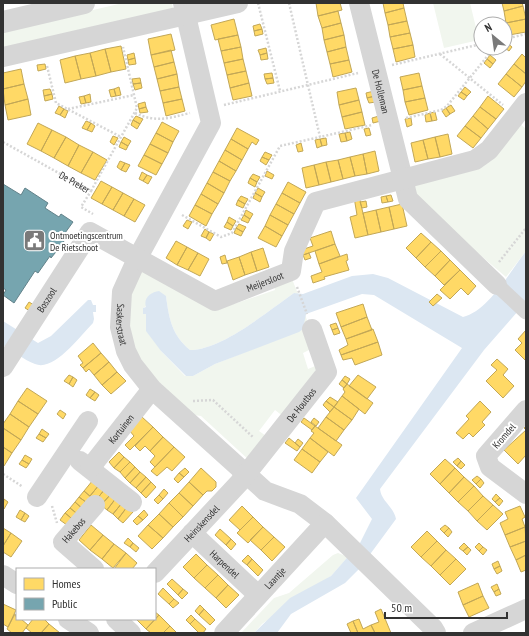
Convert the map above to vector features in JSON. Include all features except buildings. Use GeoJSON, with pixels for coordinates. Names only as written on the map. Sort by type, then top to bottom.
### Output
{"type":"FeatureCollection","features":[{"type":"Feature","properties":{"kind":"street"},"geometry":{"type":"LineString","coordinates":[[3,22],[84,3]]}},
{"type":"Feature","properties":{"kind":"street"},"geometry":{"type":"LineString","coordinates":[[3,57],[118,30],[184,9],[238,3]]}},
{"type":"Feature","properties":{"kind":"street","name":"De Holleman"},"geometry":{"type":"LineString","coordinates":[[359,3],[401,179]]}},
{"type":"Feature","properties":{"kind":"street","name":"Saskerstraat"},"geometry":{"type":"LineString","coordinates":[[184,9],[211,123],[137,259],[122,292],[120,327],[126,351],[133,365],[152,389],[265,491],[300,504],[325,523],[434,628],[436,633]]}},
{"type":"Feature","properties":{"kind":"street","name":"Meijersloot"},"geometry":{"type":"LineString","coordinates":[[137,259],[215,301],[291,271],[294,251],[316,202],[460,165],[478,158],[489,150],[523,113]]}},
{"type":"Feature","properties":{"kind":"street"},"geometry":{"type":"LineString","coordinates":[[401,179],[408,199],[526,312]]}},
{"type":"Feature","properties":{"kind":"street"},"geometry":{"type":"LineString","coordinates":[[90,232],[137,259]]}},
{"type":"Feature","properties":{"kind":"street","name":"Boszool"},"geometry":{"type":"LineString","coordinates":[[8,359],[90,232]]}},
{"type":"Feature","properties":{"kind":"street","name":"De Houtbos"},"geometry":{"type":"LineString","coordinates":[[246,473],[269,448],[327,372],[310,323]]}},
{"type":"Feature","properties":{"kind":"street","name":"Kortuinen"},"geometry":{"type":"LineString","coordinates":[[90,468],[152,389]]}},
{"type":"Feature","properties":{"kind":"street","name":"Kromdel"},"geometry":{"type":"LineString","coordinates":[[526,410],[486,456],[490,467],[526,494]]}},
{"type":"Feature","properties":{"kind":"street"},"geometry":{"type":"LineString","coordinates":[[37,497],[88,421]]}},
{"type":"Feature","properties":{"kind":"street"},"geometry":{"type":"LineString","coordinates":[[68,451],[132,502]]}},
{"type":"Feature","properties":{"kind":"street","name":"Heinskensdel"},"geometry":{"type":"LineString","coordinates":[[156,572],[239,483],[246,473]]}},
{"type":"Feature","properties":{"kind":"street","name":"Hakebos"},"geometry":{"type":"LineString","coordinates":[[93,568],[63,542],[95,505]]}},
{"type":"Feature","properties":{"kind":"street","name":"Laantje"},"geometry":{"type":"LineString","coordinates":[[224,633],[325,523]]}},
{"type":"Feature","properties":{"kind":"street","name":"Harpendel"},"geometry":{"type":"LineString","coordinates":[[192,533],[258,595]]}},
{"type":"Feature","properties":{"kind":"street"},"geometry":{"type":"LineString","coordinates":[[3,575],[16,583]]}},
{"type":"Feature","properties":{"kind":"street"},"geometry":{"type":"LineString","coordinates":[[473,633],[526,609]]}},
{"type":"Feature","properties":{"kind":"street"},"geometry":{"type":"LineString","coordinates":[[70,620],[89,633]]}},
{"type":"Feature","properties":{"kind":"street"},"geometry":{"type":"LineString","coordinates":[[103,633],[114,620]]}},
{"type":"Feature","properties":{"kind":"street"},"geometry":{"type":"LineString","coordinates":[[116,620],[131,633]]}},
{"type":"Feature","properties":{"kind":"path"},"geometry":{"type":"LineString","coordinates":[[258,3],[280,92]]}},
{"type":"Feature","properties":{"kind":"path"},"geometry":{"type":"LineString","coordinates":[[289,3],[320,137]]}},
{"type":"Feature","properties":{"kind":"path"},"geometry":{"type":"LineString","coordinates":[[91,190],[137,108],[118,30]]}},
{"type":"Feature","properties":{"kind":"path"},"geometry":{"type":"LineString","coordinates":[[513,37],[526,34]]}},
{"type":"Feature","properties":{"kind":"path"},"geometry":{"type":"LineString","coordinates":[[135,113],[145,117],[163,120],[473,46]]}},
{"type":"Feature","properties":{"kind":"path"},"geometry":{"type":"LineString","coordinates":[[43,48],[56,103],[121,137]]}},
{"type":"Feature","properties":{"kind":"path"},"geometry":{"type":"LineString","coordinates":[[439,54],[470,78],[523,113]]}},
{"type":"Feature","properties":{"kind":"path"},"geometry":{"type":"LineString","coordinates":[[166,205],[221,237],[224,237],[233,232],[280,146],[441,110],[452,102],[488,56]]}},
{"type":"Feature","properties":{"kind":"path"},"geometry":{"type":"LineString","coordinates":[[68,109],[134,95]]}},
{"type":"Feature","properties":{"kind":"path","name":"De Preker"},"geometry":{"type":"LineString","coordinates":[[3,142],[91,190],[81,207],[99,217],[90,232]]}},
{"type":"Feature","properties":{"kind":"path"},"geometry":{"type":"LineString","coordinates":[[493,280],[526,228]]}},
{"type":"Feature","properties":{"kind":"path"},"geometry":{"type":"LineString","coordinates":[[298,292],[310,323]]}},
{"type":"Feature","properties":{"kind":"path"},"geometry":{"type":"LineString","coordinates":[[191,402],[212,400],[252,437],[269,448]]}},
{"type":"Feature","properties":{"kind":"shaded area"},"geometry":{"type":"Polygon","coordinates":[[[123,3],[172,3],[173,9],[3,49],[3,31],[123,3]]]}},
{"type":"Feature","properties":{"kind":"shaded area"},"geometry":{"type":"Polygon","coordinates":[[[433,3],[470,3],[473,16],[473,41],[444,48],[433,3]]]}},
{"type":"Feature","properties":{"kind":"shaded area"},"geometry":{"type":"Polygon","coordinates":[[[517,121],[526,129],[526,251],[506,277],[418,202],[412,181],[478,166],[517,121]]]}},
{"type":"Feature","properties":{"kind":"shaded area"},"geometry":{"type":"Polygon","coordinates":[[[526,251],[526,302],[484,350],[380,489],[396,519],[360,568],[345,583],[291,614],[277,633],[254,633],[290,598],[331,576],[360,543],[372,519],[356,498],[462,348],[374,295],[362,294],[306,314],[303,329],[299,332],[215,364],[193,376],[186,376],[161,351],[146,331],[146,314],[143,314],[143,308],[146,307],[145,304],[148,296],[159,291],[166,296],[172,326],[179,338],[190,350],[216,344],[230,337],[294,293],[303,294],[352,276],[373,274],[388,278],[463,317],[481,307],[490,299],[506,280],[526,251]]]}},
{"type":"Feature","properties":{"kind":"shaded area"},"geometry":{"type":"Polygon","coordinates":[[[139,270],[234,304],[275,290],[274,285],[292,279],[298,294],[294,293],[230,337],[216,344],[203,348],[190,350],[179,338],[172,326],[166,296],[143,308],[143,314],[146,313],[161,351],[185,376],[193,376],[215,364],[303,329],[305,314],[315,347],[303,353],[308,369],[320,364],[284,417],[275,410],[259,431],[269,438],[250,461],[201,416],[194,415],[168,391],[145,365],[136,351],[130,335],[128,319],[129,300],[139,270]]]}},
{"type":"Feature","properties":{"kind":"shaded area"},"geometry":{"type":"Polygon","coordinates":[[[88,300],[91,300],[93,305],[96,305],[96,312],[93,312],[93,323],[74,344],[50,363],[42,365],[35,364],[3,345],[3,321],[38,343],[51,336],[88,300]]]}},
{"type":"Feature","properties":{"kind":"shaded area"},"geometry":{"type":"Polygon","coordinates":[[[338,553],[348,557],[331,576],[262,624],[254,633],[241,633],[274,598],[289,593],[333,555],[338,553]]]}},
{"type":"Feature","properties":{"kind":"place","name":"Ontmoetingscentrum De Rietschoot"},"geometry":{"type":"Point","coordinates":[34,241]}}]}
